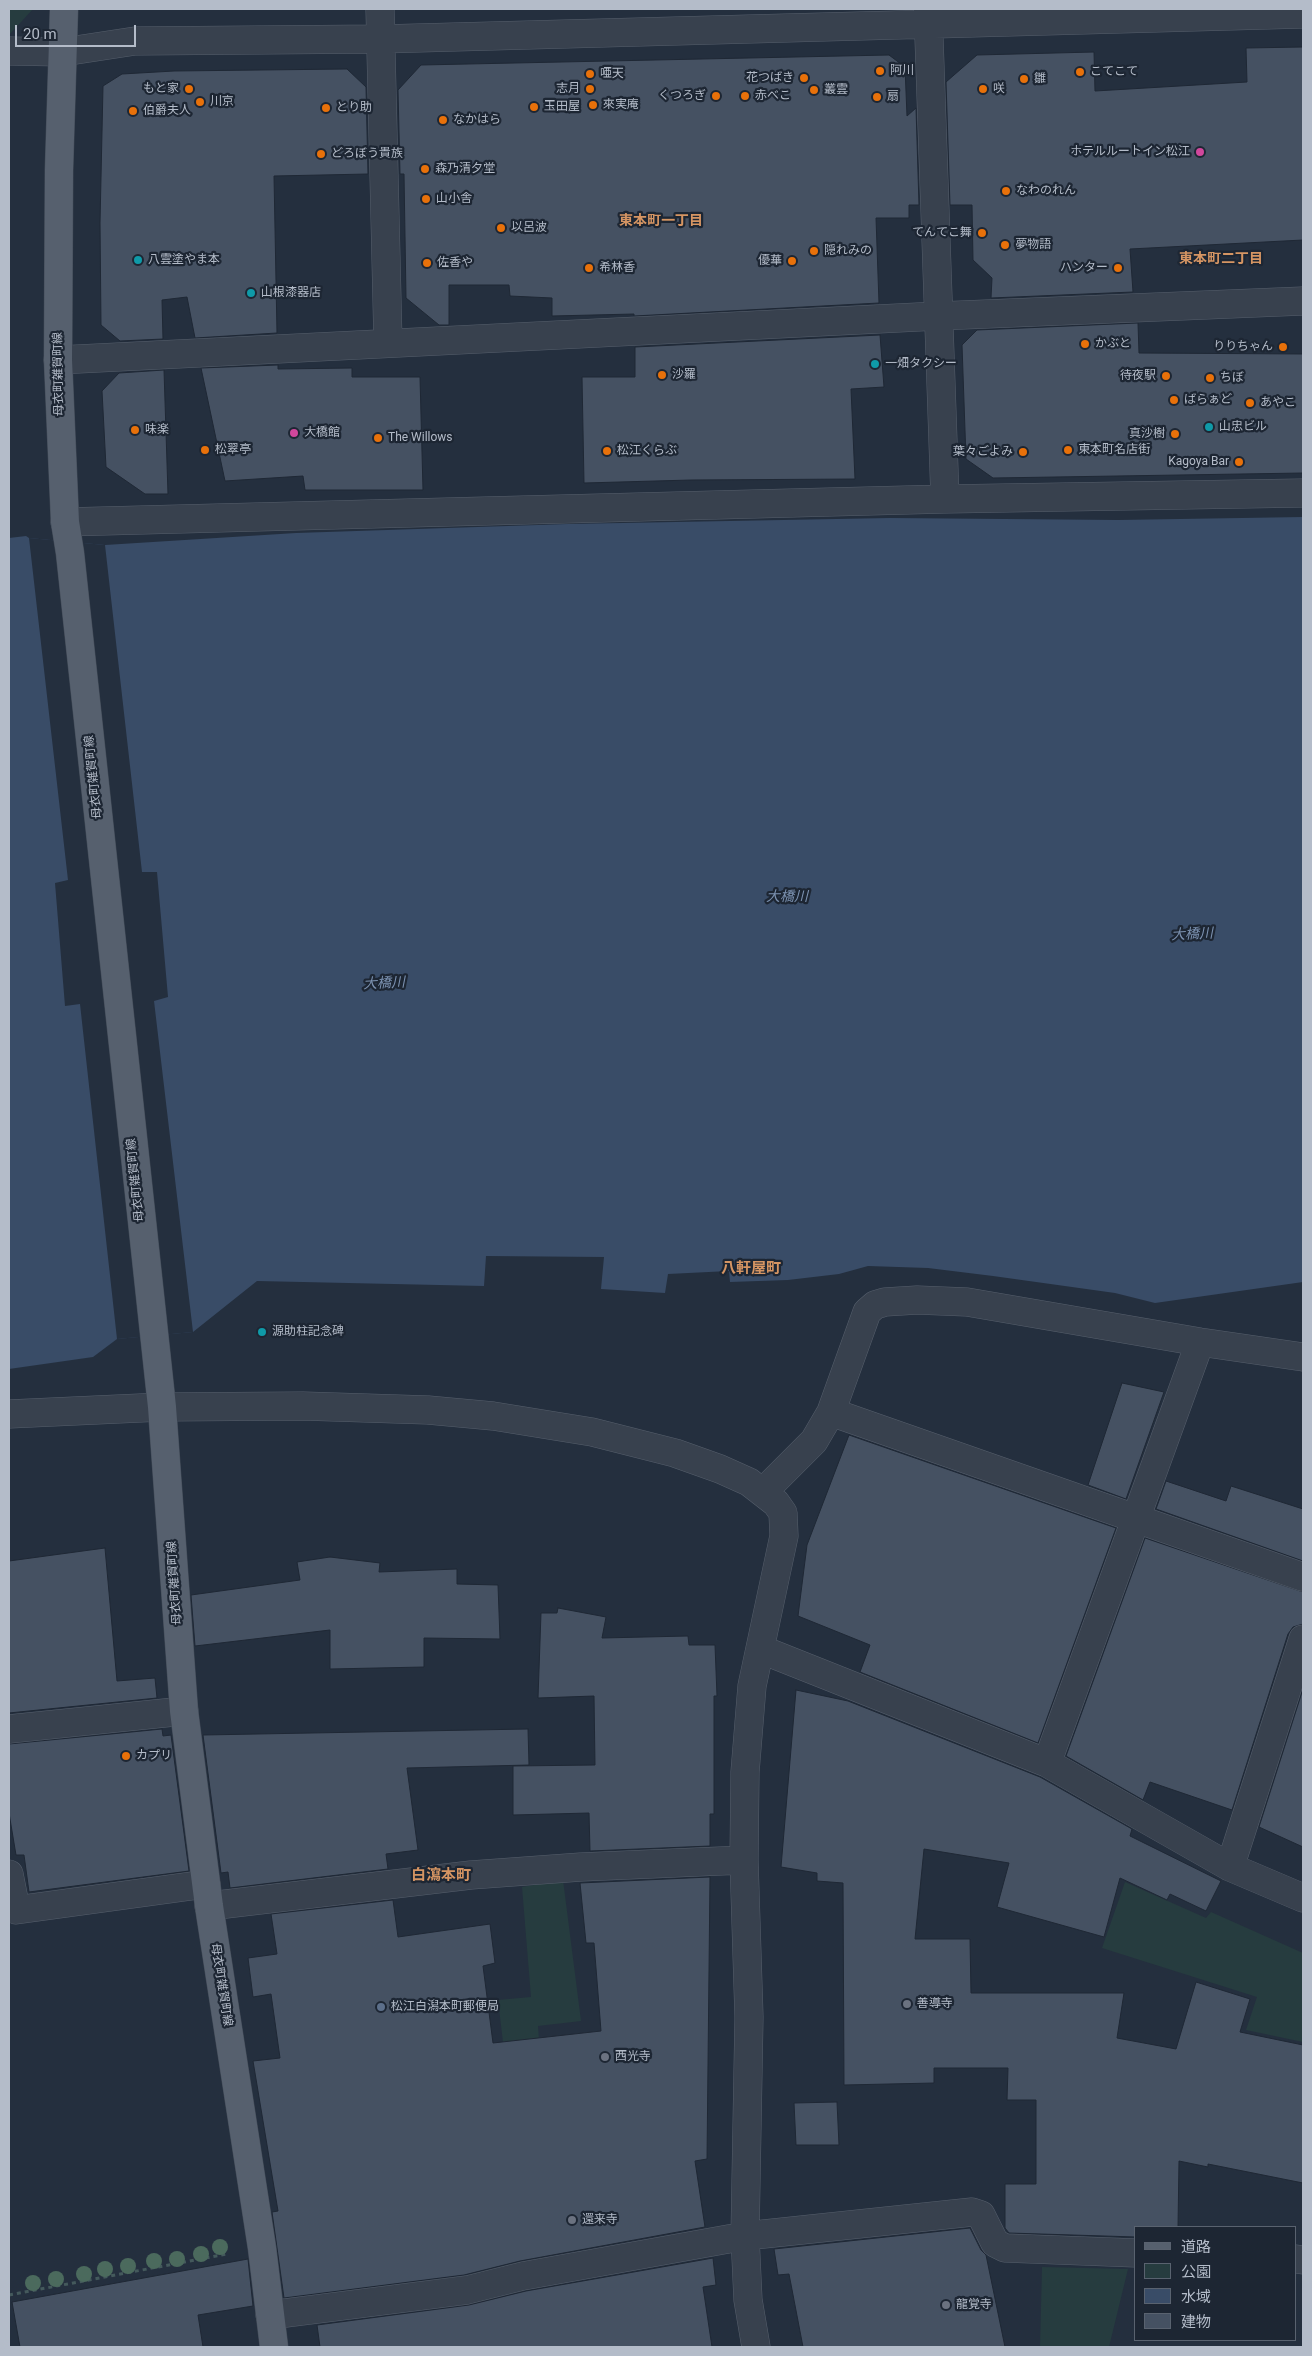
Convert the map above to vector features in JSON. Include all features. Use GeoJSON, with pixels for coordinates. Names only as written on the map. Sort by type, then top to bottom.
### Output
{"type":"FeatureCollection","features":[{"type":"Feature","properties":{"kind":"main road","name":"母衣町雑賀町線"},"geometry":{"type":"LineString","coordinates":[[64,9],[58,360],[65,522],[70,554],[154,1348],[162,1407],[184,1711],[207,1895],[262,2248],[274,2347]]}},
{"type":"Feature","properties":{"kind":"street"},"geometry":{"type":"LineString","coordinates":[[380,9],[388,342]]}},
{"type":"Feature","properties":{"kind":"street"},"geometry":{"type":"LineString","coordinates":[[9,51],[63,52],[135,40],[381,39],[929,16],[1303,14]]}},
{"type":"Feature","properties":{"kind":"street"},"geometry":{"type":"LineString","coordinates":[[929,16],[945,499]]}},
{"type":"Feature","properties":{"kind":"street"},"geometry":{"type":"LineString","coordinates":[[58,360],[388,342],[1303,301]]}},
{"type":"Feature","properties":{"kind":"street"},"geometry":{"type":"LineString","coordinates":[[65,522],[945,499],[1303,493]]}},
{"type":"Feature","properties":{"kind":"street"},"geometry":{"type":"LineString","coordinates":[[764,1491],[814,1441],[831,1412],[867,1312],[876,1305],[885,1302],[917,1300],[967,1302],[1200,1342],[1303,1357]]}},
{"type":"Feature","properties":{"kind":"street"},"geometry":{"type":"LineString","coordinates":[[1047,1763],[1137,1520],[1200,1342]]}},
{"type":"Feature","properties":{"kind":"street"},"geometry":{"type":"LineString","coordinates":[[9,1414],[162,1407],[303,1406],[428,1410],[537,1422],[635,1441],[675,1453],[720,1469],[749,1482],[764,1491],[776,1502],[783,1513],[784,1536],[752,1686],[746,1772],[744,1860],[749,2018],[745,2236],[748,2300],[756,2347]]}},
{"type":"Feature","properties":{"kind":"street"},"geometry":{"type":"LineString","coordinates":[[831,1412],[1303,1577]]}},
{"type":"Feature","properties":{"kind":"street"},"geometry":{"type":"LineString","coordinates":[[1230,1867],[1303,1638]]}},
{"type":"Feature","properties":{"kind":"street"},"geometry":{"type":"LineString","coordinates":[[760,1649],[1047,1763],[1230,1867],[1303,1898]]}},
{"type":"Feature","properties":{"kind":"street"},"geometry":{"type":"LineString","coordinates":[[9,1729],[184,1711]]}},
{"type":"Feature","properties":{"kind":"street"},"geometry":{"type":"LineString","coordinates":[[9,1874],[16,1910],[581,1867],[744,1860]]}},
{"type":"Feature","properties":{"kind":"street"},"geometry":{"type":"LineString","coordinates":[[270,2315],[467,2290],[523,2276],[745,2236],[972,2212],[981,2215],[995,2243],[1005,2248],[1134,2253]]}},
{"type":"Feature","properties":{"kind":"path"},"geometry":{"type":"LineString","coordinates":[[9,2295],[262,2248]]}},
{"type":"Feature","properties":{"kind":"green space"},"geometry":{"type":"Polygon","coordinates":[[[9,9],[33,9],[10,34],[9,34],[9,9]]]}},
{"type":"Feature","properties":{"kind":"green space"},"geometry":{"type":"Polygon","coordinates":[[[563,1880],[581,2021],[538,2026],[547,2149],[516,2153],[498,2000],[531,1997],[522,1887],[563,1880]]]}},
{"type":"Feature","properties":{"kind":"green space"},"geometry":{"type":"Polygon","coordinates":[[[1125,1882],[1206,1918],[1211,1912],[1303,1953],[1303,2042],[1246,2030],[1257,1997],[1102,1948],[1125,1882]]]}},
{"type":"Feature","properties":{"kind":"green space"},"geometry":{"type":"Polygon","coordinates":[[[1042,2267],[1128,2269],[1109,2347],[1040,2347],[1042,2267]]]}},
{"type":"Feature","properties":{"kind":"water","name":"大橋川"},"geometry":{"type":"Polygon","coordinates":[[[1303,517],[1303,1282],[1155,1303],[1115,1293],[993,1276],[928,1268],[868,1266],[839,1274],[788,1280],[730,1282],[729,1271],[668,1274],[665,1293],[601,1289],[604,1257],[486,1256],[484,1286],[257,1281],[193,1332],[117,1339],[93,1357],[9,1369],[9,538],[26,536],[29,538],[105,545],[296,533],[568,524],[890,518],[1118,520],[1303,517]]]}},
{"type":"Feature","properties":{"kind":"pier"},"geometry":{"type":"Polygon","coordinates":[[[29,538],[105,545],[142,872],[157,872],[168,997],[154,1001],[193,1332],[117,1339],[80,1004],[65,1006],[55,883],[68,880],[29,538]]]}},
{"type":"Feature","properties":{"kind":"building"},"geometry":{"type":"Polygon","coordinates":[[[1303,47],[1303,240],[1130,249],[1133,292],[991,298],[992,278],[973,260],[972,205],[950,205],[946,82],[977,55],[1094,52],[1095,91],[1247,82],[1246,48],[1303,47]]]}},
{"type":"Feature","properties":{"kind":"building"},"geometry":{"type":"Polygon","coordinates":[[[889,55],[905,67],[907,116],[916,108],[919,205],[909,205],[909,218],[876,218],[879,303],[634,316],[634,314],[552,316],[552,298],[510,296],[509,285],[449,285],[449,325],[439,325],[406,298],[404,174],[400,174],[398,90],[421,65],[889,55]]]}},
{"type":"Feature","properties":{"kind":"building"},"geometry":{"type":"Polygon","coordinates":[[[347,69],[366,87],[368,174],[274,176],[277,333],[195,338],[187,297],[162,300],[163,339],[120,341],[101,325],[100,223],[103,86],[122,74],[174,71],[347,69]]]}},
{"type":"Feature","properties":{"kind":"building"},"geometry":{"type":"Polygon","coordinates":[[[1138,323],[1139,353],[1303,354],[1303,473],[993,478],[966,459],[962,345],[977,330],[1138,323]]]}},
{"type":"Feature","properties":{"kind":"building"},"geometry":{"type":"Polygon","coordinates":[[[880,335],[884,387],[851,389],[855,479],[584,483],[582,377],[635,377],[635,347],[880,335]]]}},
{"type":"Feature","properties":{"kind":"building","name":"大橋館"},"geometry":{"type":"Polygon","coordinates":[[[278,365],[278,369],[352,368],[352,377],[420,377],[423,490],[305,490],[303,476],[225,481],[201,368],[278,365]]]}},
{"type":"Feature","properties":{"kind":"building","name":"味楽"},"geometry":{"type":"Polygon","coordinates":[[[164,370],[168,494],[145,494],[106,467],[102,391],[119,373],[164,370]]]}},
{"type":"Feature","properties":{"kind":"building"},"geometry":{"type":"Polygon","coordinates":[[[1122,1383],[1164,1392],[1126,1499],[1088,1485],[1122,1383]]]}},
{"type":"Feature","properties":{"kind":"building"},"geometry":{"type":"Polygon","coordinates":[[[849,1435],[1116,1528],[1038,1743],[860,1672],[870,1645],[798,1616],[807,1545],[849,1435]]]}},
{"type":"Feature","properties":{"kind":"building"},"geometry":{"type":"Polygon","coordinates":[[[1166,1481],[1226,1501],[1231,1486],[1303,1509],[1303,1561],[1156,1509],[1166,1481]]]}},
{"type":"Feature","properties":{"kind":"building"},"geometry":{"type":"Polygon","coordinates":[[[1145,1538],[1303,1592],[1303,1624],[1293,1627],[1288,1634],[1232,1810],[1150,1782],[1143,1800],[1066,1756],[1145,1538]]]}},
{"type":"Feature","properties":{"kind":"building"},"geometry":{"type":"Polygon","coordinates":[[[105,1548],[117,1681],[155,1678],[157,1698],[9,1713],[9,1561],[105,1548]]]}},
{"type":"Feature","properties":{"kind":"building"},"geometry":{"type":"Polygon","coordinates":[[[330,1557],[380,1563],[379,1572],[457,1569],[457,1584],[498,1585],[500,1639],[424,1638],[424,1667],[330,1669],[330,1630],[195,1646],[191,1595],[300,1580],[297,1562],[330,1557]]]}},
{"type":"Feature","properties":{"kind":"building"},"geometry":{"type":"Polygon","coordinates":[[[558,1608],[606,1617],[602,1638],[688,1636],[689,1645],[715,1645],[717,1696],[714,1696],[714,1814],[710,1814],[710,1846],[590,1851],[589,1813],[513,1815],[513,1766],[595,1765],[594,1696],[538,1698],[541,1613],[557,1613],[558,1608]]]}},
{"type":"Feature","properties":{"kind":"building"},"geometry":{"type":"Polygon","coordinates":[[[1303,1689],[1303,1847],[1259,1827],[1303,1689]]]}},
{"type":"Feature","properties":{"kind":"building"},"geometry":{"type":"Polygon","coordinates":[[[796,1690],[848,1701],[1040,1777],[1132,1829],[1130,1836],[1221,1881],[1206,1911],[1170,1894],[1167,1900],[1120,1878],[1104,1937],[997,1907],[1009,1863],[924,1849],[915,1939],[970,1939],[971,1993],[1124,1993],[1117,2038],[1176,2049],[1196,1982],[1250,1999],[1240,2032],[1303,2045],[1303,2183],[1208,2164],[1208,2167],[1179,2161],[1178,2226],[1134,2226],[1134,2237],[1009,2233],[1005,2228],[1005,2184],[1036,2184],[1036,2100],[1007,2100],[1008,2068],[934,2068],[934,2083],[844,2085],[843,1883],[817,1881],[817,1873],[781,1867],[796,1690]]]}},
{"type":"Feature","properties":{"kind":"building"},"geometry":{"type":"Polygon","coordinates":[[[162,1729],[163,1736],[171,1735],[189,1871],[29,1892],[24,1855],[16,1855],[9,1813],[9,1744],[162,1729]]]}},
{"type":"Feature","properties":{"kind":"building"},"geometry":{"type":"Polygon","coordinates":[[[528,1729],[529,1765],[407,1768],[418,1850],[386,1854],[388,1869],[230,1888],[228,1872],[221,1873],[203,1735],[528,1729]]]}},
{"type":"Feature","properties":{"kind":"building"},"geometry":{"type":"Polygon","coordinates":[[[710,1877],[707,2159],[695,2161],[705,2227],[520,2261],[464,2275],[284,2298],[272,2212],[278,2211],[253,2061],[280,2058],[271,1994],[253,1997],[248,1958],[277,1954],[271,1914],[393,1900],[398,1937],[490,1924],[495,1963],[483,1966],[493,2043],[601,2031],[594,1943],[586,1943],[580,1883],[710,1877]]]}},
{"type":"Feature","properties":{"kind":"building"},"geometry":{"type":"Polygon","coordinates":[[[837,2102],[839,2145],[796,2145],[794,2103],[837,2102]]]}},
{"type":"Feature","properties":{"kind":"building"},"geometry":{"type":"Polygon","coordinates":[[[970,2228],[981,2250],[986,2255],[1005,2347],[803,2347],[789,2274],[778,2275],[774,2249],[970,2228]]]}},
{"type":"Feature","properties":{"kind":"building"},"geometry":{"type":"Polygon","coordinates":[[[713,2258],[716,2285],[703,2287],[712,2347],[320,2347],[317,2325],[469,2305],[526,2291],[713,2258]]]}},
{"type":"Feature","properties":{"kind":"building"},"geometry":{"type":"Polygon","coordinates":[[[248,2259],[253,2306],[198,2315],[203,2347],[20,2347],[12,2302],[248,2259]]]}},
{"type":"Feature","properties":{"kind":"place","name":"阿川"},"geometry":{"type":"Point","coordinates":[880,71]}},
{"type":"Feature","properties":{"kind":"place","name":"こてこて"},"geometry":{"type":"Point","coordinates":[1080,72]}},
{"type":"Feature","properties":{"kind":"place","name":"唖天"},"geometry":{"type":"Point","coordinates":[590,74]}},
{"type":"Feature","properties":{"kind":"place","name":"花つばき"},"geometry":{"type":"Point","coordinates":[804,78]}},
{"type":"Feature","properties":{"kind":"place","name":"雛"},"geometry":{"type":"Point","coordinates":[1024,79]}},
{"type":"Feature","properties":{"kind":"place","name":"もと家"},"geometry":{"type":"Point","coordinates":[189,89]}},
{"type":"Feature","properties":{"kind":"place","name":"志月"},"geometry":{"type":"Point","coordinates":[590,89]}},
{"type":"Feature","properties":{"kind":"place","name":"咲"},"geometry":{"type":"Point","coordinates":[983,89]}},
{"type":"Feature","properties":{"kind":"place","name":"叢雲"},"geometry":{"type":"Point","coordinates":[814,90]}},
{"type":"Feature","properties":{"kind":"place","name":"くつろぎ"},"geometry":{"type":"Point","coordinates":[716,96]}},
{"type":"Feature","properties":{"kind":"place","name":"赤べこ"},"geometry":{"type":"Point","coordinates":[745,96]}},
{"type":"Feature","properties":{"kind":"place","name":"扇"},"geometry":{"type":"Point","coordinates":[877,97]}},
{"type":"Feature","properties":{"kind":"place","name":"川京"},"geometry":{"type":"Point","coordinates":[200,102]}},
{"type":"Feature","properties":{"kind":"place","name":"來実庵"},"geometry":{"type":"Point","coordinates":[593,105]}},
{"type":"Feature","properties":{"kind":"place","name":"玉田屋"},"geometry":{"type":"Point","coordinates":[534,107]}},
{"type":"Feature","properties":{"kind":"place","name":"とり助"},"geometry":{"type":"Point","coordinates":[326,108]}},
{"type":"Feature","properties":{"kind":"place","name":"伯爵夫人"},"geometry":{"type":"Point","coordinates":[133,111]}},
{"type":"Feature","properties":{"kind":"place","name":"なかはら"},"geometry":{"type":"Point","coordinates":[443,120]}},
{"type":"Feature","properties":{"kind":"place","name":"ホテルルートイン松江"},"geometry":{"type":"Point","coordinates":[1200,152]}},
{"type":"Feature","properties":{"kind":"place","name":"どろぼう貴族"},"geometry":{"type":"Point","coordinates":[321,154]}},
{"type":"Feature","properties":{"kind":"place","name":"森乃清夕堂"},"geometry":{"type":"Point","coordinates":[425,169]}},
{"type":"Feature","properties":{"kind":"place","name":"なわのれん"},"geometry":{"type":"Point","coordinates":[1006,191]}},
{"type":"Feature","properties":{"kind":"place","name":"山小舎"},"geometry":{"type":"Point","coordinates":[426,199]}},
{"type":"Feature","properties":{"kind":"place","name":"以呂波"},"geometry":{"type":"Point","coordinates":[501,228]}},
{"type":"Feature","properties":{"kind":"place","name":"てんてこ舞"},"geometry":{"type":"Point","coordinates":[982,233]}},
{"type":"Feature","properties":{"kind":"place","name":"夢物語"},"geometry":{"type":"Point","coordinates":[1005,245]}},
{"type":"Feature","properties":{"kind":"place","name":"隠れみの"},"geometry":{"type":"Point","coordinates":[814,251]}},
{"type":"Feature","properties":{"kind":"place","name":"八雲塗やま本"},"geometry":{"type":"Point","coordinates":[138,260]}},
{"type":"Feature","properties":{"kind":"place","name":"優華"},"geometry":{"type":"Point","coordinates":[792,261]}},
{"type":"Feature","properties":{"kind":"place","name":"佐香や"},"geometry":{"type":"Point","coordinates":[427,263]}},
{"type":"Feature","properties":{"kind":"place","name":"希林香"},"geometry":{"type":"Point","coordinates":[589,268]}},
{"type":"Feature","properties":{"kind":"place","name":"ハンター"},"geometry":{"type":"Point","coordinates":[1118,268]}},
{"type":"Feature","properties":{"kind":"place","name":"山根漆器店"},"geometry":{"type":"Point","coordinates":[251,293]}},
{"type":"Feature","properties":{"kind":"place","name":"かぶと"},"geometry":{"type":"Point","coordinates":[1085,344]}},
{"type":"Feature","properties":{"kind":"place","name":"りりちゃん"},"geometry":{"type":"Point","coordinates":[1283,347]}},
{"type":"Feature","properties":{"kind":"place","name":"一畑タクシー"},"geometry":{"type":"Point","coordinates":[875,364]}},
{"type":"Feature","properties":{"kind":"place","name":"沙羅"},"geometry":{"type":"Point","coordinates":[662,375]}},
{"type":"Feature","properties":{"kind":"place","name":"待夜駅"},"geometry":{"type":"Point","coordinates":[1166,376]}},
{"type":"Feature","properties":{"kind":"place","name":"ちぼ"},"geometry":{"type":"Point","coordinates":[1210,378]}},
{"type":"Feature","properties":{"kind":"place","name":"ばらぁど"},"geometry":{"type":"Point","coordinates":[1174,400]}},
{"type":"Feature","properties":{"kind":"place","name":"あやこ"},"geometry":{"type":"Point","coordinates":[1250,403]}},
{"type":"Feature","properties":{"kind":"place","name":"山忠ビル"},"geometry":{"type":"Point","coordinates":[1209,427]}},
{"type":"Feature","properties":{"kind":"place","name":"味楽"},"geometry":{"type":"Point","coordinates":[135,430]}},
{"type":"Feature","properties":{"kind":"place","name":"大橋館"},"geometry":{"type":"Point","coordinates":[294,433]}},
{"type":"Feature","properties":{"kind":"place","name":"真沙樹"},"geometry":{"type":"Point","coordinates":[1175,434]}},
{"type":"Feature","properties":{"kind":"place","name":"The Willows"},"geometry":{"type":"Point","coordinates":[378,438]}},
{"type":"Feature","properties":{"kind":"place","name":"松翠亭"},"geometry":{"type":"Point","coordinates":[205,450]}},
{"type":"Feature","properties":{"kind":"place","name":"東本町名店街"},"geometry":{"type":"Point","coordinates":[1068,450]}},
{"type":"Feature","properties":{"kind":"place","name":"松江くらぶ"},"geometry":{"type":"Point","coordinates":[607,451]}},
{"type":"Feature","properties":{"kind":"place","name":"葉々ごよみ"},"geometry":{"type":"Point","coordinates":[1023,452]}},
{"type":"Feature","properties":{"kind":"place","name":"Kagoya Bar"},"geometry":{"type":"Point","coordinates":[1239,462]}},
{"type":"Feature","properties":{"kind":"place","name":"源助柱記念碑"},"geometry":{"type":"Point","coordinates":[262,1332]}},
{"type":"Feature","properties":{"kind":"place","name":"カプリ"},"geometry":{"type":"Point","coordinates":[126,1756]}},
{"type":"Feature","properties":{"kind":"place","name":"善導寺"},"geometry":{"type":"Point","coordinates":[907,2004]}},
{"type":"Feature","properties":{"kind":"place","name":"松江白潟本町郵便局"},"geometry":{"type":"Point","coordinates":[381,2007]}},
{"type":"Feature","properties":{"kind":"place","name":"西光寺"},"geometry":{"type":"Point","coordinates":[605,2057]}},
{"type":"Feature","properties":{"kind":"place","name":"還来寺"},"geometry":{"type":"Point","coordinates":[572,2220]}},
{"type":"Feature","properties":{"kind":"place","name":"龍覚寺"},"geometry":{"type":"Point","coordinates":[946,2305]}},
{"type":"Feature","properties":{"kind":"district","name":"東本町一丁目"},"geometry":{"type":"Point","coordinates":[661,221]}},
{"type":"Feature","properties":{"kind":"district","name":"東本町二丁目"},"geometry":{"type":"Point","coordinates":[1221,259]}},
{"type":"Feature","properties":{"kind":"district","name":"八軒屋町"},"geometry":{"type":"Point","coordinates":[751,1269]}},
{"type":"Feature","properties":{"kind":"district","name":"白瀉本町"},"geometry":{"type":"Point","coordinates":[441,1876]}}]}
